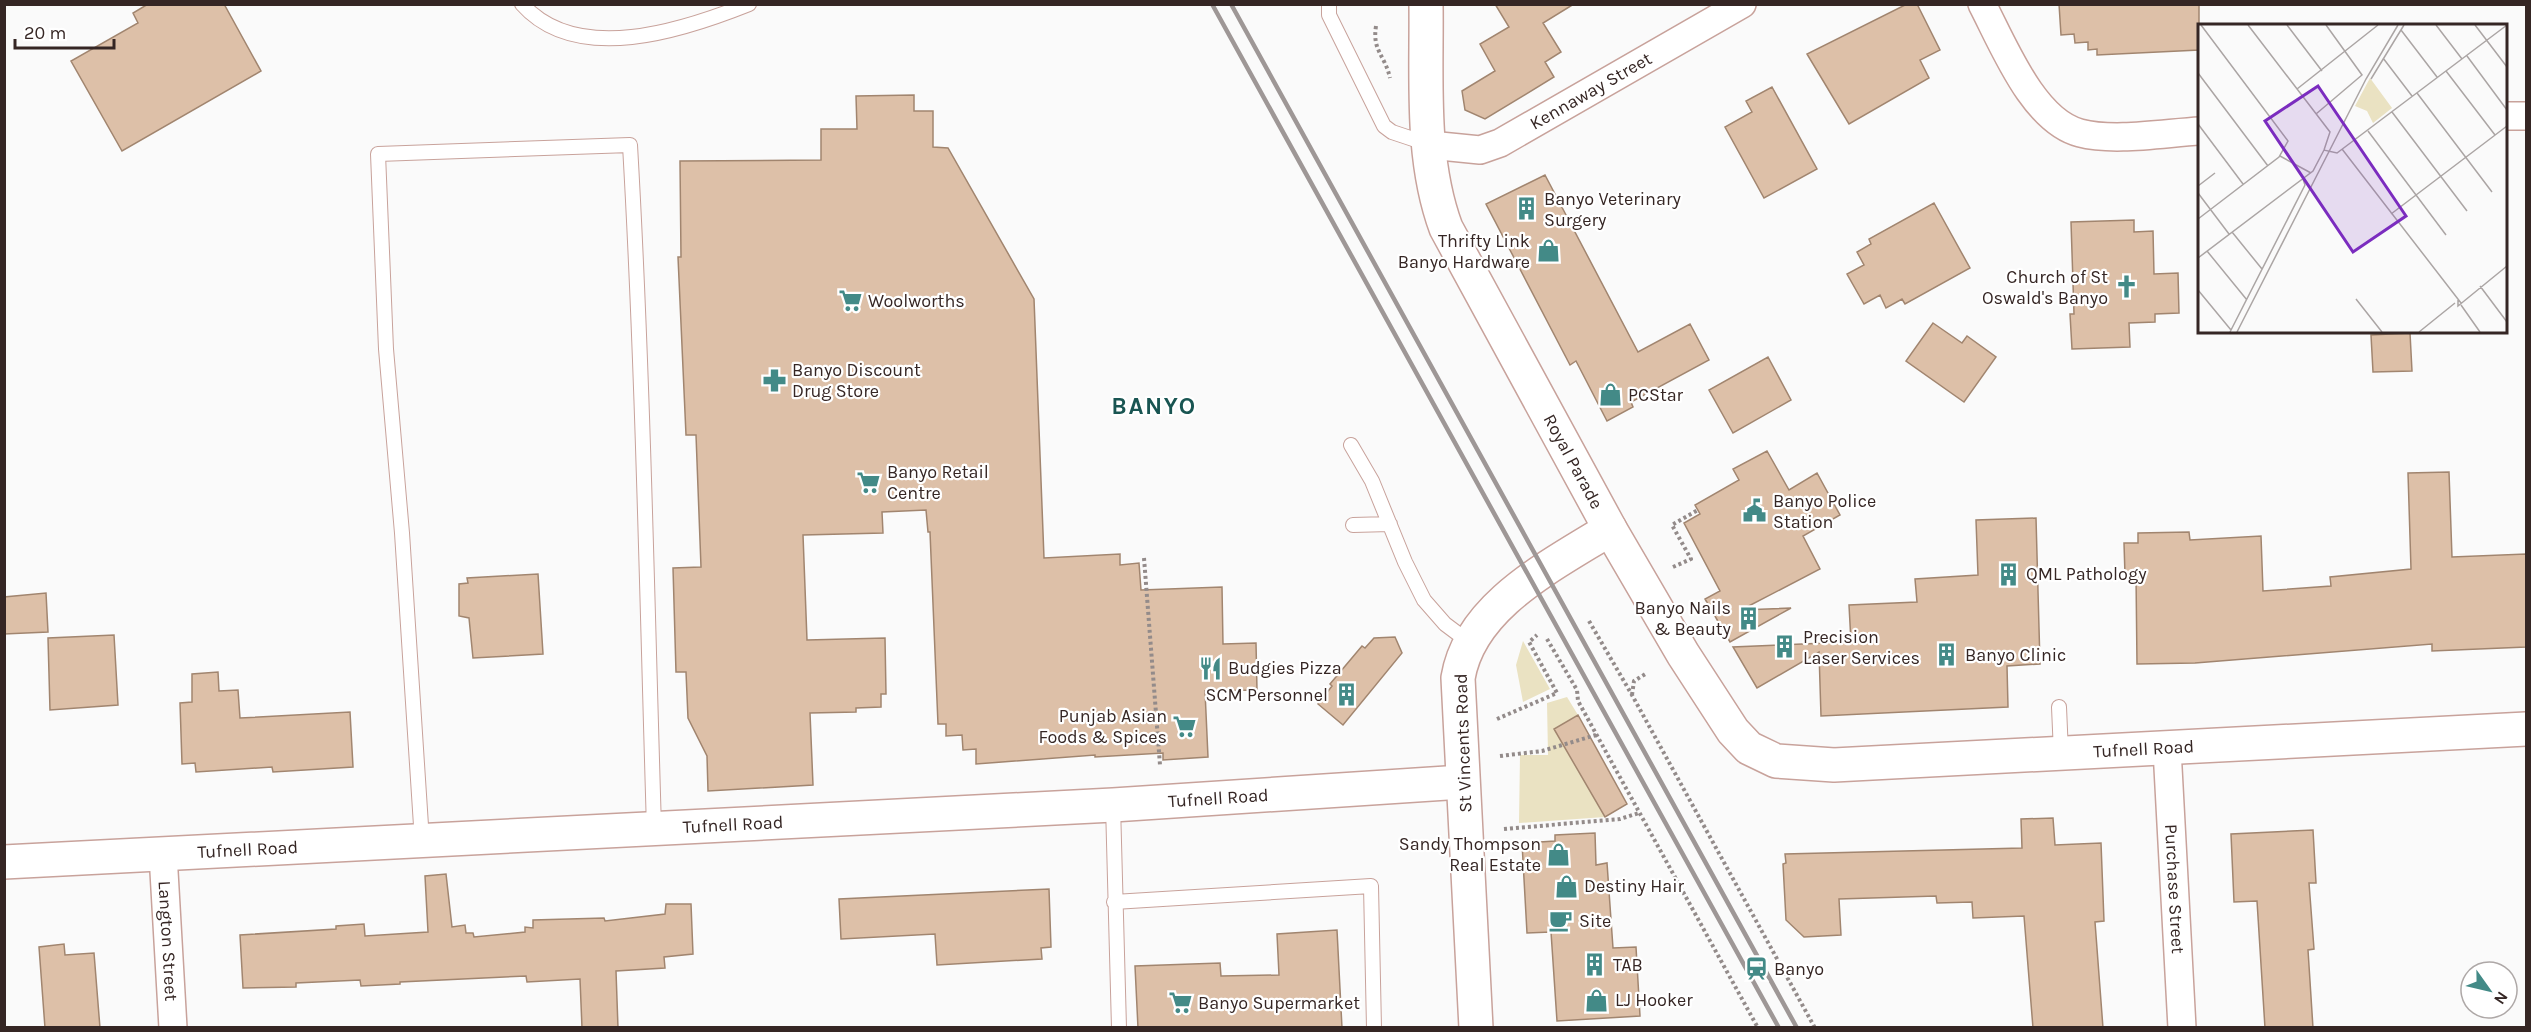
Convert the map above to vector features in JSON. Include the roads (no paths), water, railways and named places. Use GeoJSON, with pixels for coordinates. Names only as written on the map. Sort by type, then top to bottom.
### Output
{"type":"FeatureCollection","features":[{"type":"Feature","properties":{"kind":"street","name":"Royal Parade"},"geometry":{"type":"LineString","coordinates":[[1426,4],[1430,145],[1435,192],[1446,228],[1610,529],[1716,706],[1740,739],[1761,755]]}},
{"type":"Feature","properties":{"kind":"street","name":"Kennaway Street"},"geometry":{"type":"LineString","coordinates":[[1430,145],[1465,150],[1490,147],[1742,4]]}},
{"type":"Feature","properties":{"kind":"street"},"geometry":{"type":"LineString","coordinates":[[1982,4],[2024,83],[2042,106],[2065,127],[2096,136],[2198,131]]}},
{"type":"Feature","properties":{"kind":"street"},"geometry":{"type":"LineString","coordinates":[[2507,116],[2526,116]]}},
{"type":"Feature","properties":{"kind":"street","name":"St Vincents Road"},"geometry":{"type":"LineString","coordinates":[[1476,1028],[1458,678],[1469,642],[1495,607],[1610,529]]}},
{"type":"Feature","properties":{"kind":"street","name":"Tufnell Road"},"geometry":{"type":"LineString","coordinates":[[1761,755],[1776,761],[1834,765],[2526,729]]}},
{"type":"Feature","properties":{"kind":"street","name":"Purchase Street"},"geometry":{"type":"LineString","coordinates":[[2167,749],[2182,1028]]}},
{"type":"Feature","properties":{"kind":"street","name":"Tufnell Road"},"geometry":{"type":"LineString","coordinates":[[4,862],[1113,805],[1462,782]]}},
{"type":"Feature","properties":{"kind":"street","name":"Langton Street"},"geometry":{"type":"LineString","coordinates":[[163,854],[172,1028]]}},
{"type":"Feature","properties":{"kind":"lane"},"geometry":{"type":"LineString","coordinates":[[522,4],[543,21],[560,30],[582,37],[605,39],[674,28],[749,4]]}},
{"type":"Feature","properties":{"kind":"lane"},"geometry":{"type":"LineString","coordinates":[[1329,4],[1329,15],[1384,126],[1392,132],[1430,145]]}},
{"type":"Feature","properties":{"kind":"lane"},"geometry":{"type":"LineString","coordinates":[[422,841],[402,533],[386,349],[378,154],[630,145],[643,428],[644,531],[654,828]]}},
{"type":"Feature","properties":{"kind":"lane"},"geometry":{"type":"LineString","coordinates":[[1351,445],[1372,481],[1405,562],[1424,600],[1445,624],[1469,642]]}},
{"type":"Feature","properties":{"kind":"lane"},"geometry":{"type":"LineString","coordinates":[[1353,525],[1390,524]]}},
{"type":"Feature","properties":{"kind":"lane"},"geometry":{"type":"LineString","coordinates":[[2059,707],[2061,753]]}},
{"type":"Feature","properties":{"kind":"lane"},"geometry":{"type":"LineString","coordinates":[[1113,805],[1119,1028]]}},
{"type":"Feature","properties":{"kind":"lane"},"geometry":{"type":"LineString","coordinates":[[1114,902],[1371,886],[1374,1028]]}},
{"type":"Feature","properties":{"kind":"railway"},"geometry":{"type":"LineString","coordinates":[[1212,4],[1779,1028]]}},
{"type":"Feature","properties":{"kind":"railway"},"geometry":{"type":"LineString","coordinates":[[1231,4],[1797,1028]]}},
{"type":"Feature","properties":{"kind":"place","name":"Banyo Veterinary Surgery"},"geometry":{"type":"Point","coordinates":[1526,209]}},
{"type":"Feature","properties":{"kind":"place","name":"Thrifty Link Banyo Hardware"},"geometry":{"type":"Point","coordinates":[1548,251]}},
{"type":"Feature","properties":{"kind":"place","name":"Church of St Oswald's Banyo"},"geometry":{"type":"Point","coordinates":[2126,287]}},
{"type":"Feature","properties":{"kind":"place","name":"Woolworths"},"geometry":{"type":"Point","coordinates":[850,301]}},
{"type":"Feature","properties":{"kind":"place","name":"Banyo Discount Drug Store"},"geometry":{"type":"Point","coordinates":[774,380]}},
{"type":"Feature","properties":{"kind":"place","name":"PCStar"},"geometry":{"type":"Point","coordinates":[1610,395]}},
{"type":"Feature","properties":{"kind":"place","name":"Banyo Retail Centre"},"geometry":{"type":"Point","coordinates":[869,482]}},
{"type":"Feature","properties":{"kind":"place","name":"Banyo Police Station"},"geometry":{"type":"Point","coordinates":[1755,511]}},
{"type":"Feature","properties":{"kind":"place","name":"QML Pathology"},"geometry":{"type":"Point","coordinates":[2008,574]}},
{"type":"Feature","properties":{"kind":"place","name":"Banyo Nails & Beauty"},"geometry":{"type":"Point","coordinates":[1749,618]}},
{"type":"Feature","properties":{"kind":"place","name":"Precision Laser Services"},"geometry":{"type":"Point","coordinates":[1785,647]}},
{"type":"Feature","properties":{"kind":"place","name":"Banyo Clinic"},"geometry":{"type":"Point","coordinates":[1947,655]}},
{"type":"Feature","properties":{"kind":"place","name":"Budgies Pizza"},"geometry":{"type":"Point","coordinates":[1210,668]}},
{"type":"Feature","properties":{"kind":"place","name":"SCM Personnel"},"geometry":{"type":"Point","coordinates":[1346,695]}},
{"type":"Feature","properties":{"kind":"place","name":"Punjab Asian Foods & Spices"},"geometry":{"type":"Point","coordinates":[1185,726]}},
{"type":"Feature","properties":{"kind":"place","name":"Sandy Thompson Real Estate"},"geometry":{"type":"Point","coordinates":[1559,854]}},
{"type":"Feature","properties":{"kind":"place","name":"Destiny Hair"},"geometry":{"type":"Point","coordinates":[1566,886]}},
{"type":"Feature","properties":{"kind":"place","name":"Site"},"geometry":{"type":"Point","coordinates":[1561,921]}},
{"type":"Feature","properties":{"kind":"place","name":"TAB"},"geometry":{"type":"Point","coordinates":[1595,965]}},
{"type":"Feature","properties":{"kind":"place","name":"Banyo"},"geometry":{"type":"Point","coordinates":[1756,969]}},
{"type":"Feature","properties":{"kind":"place","name":"LJ Hooker"},"geometry":{"type":"Point","coordinates":[1597,1000]}},
{"type":"Feature","properties":{"kind":"place","name":"Banyo Supermarket"},"geometry":{"type":"Point","coordinates":[1180,1003]}},
{"type":"Feature","properties":{"kind":"district","name":"BANYO"},"geometry":{"type":"Point","coordinates":[1154,406]}}]}
